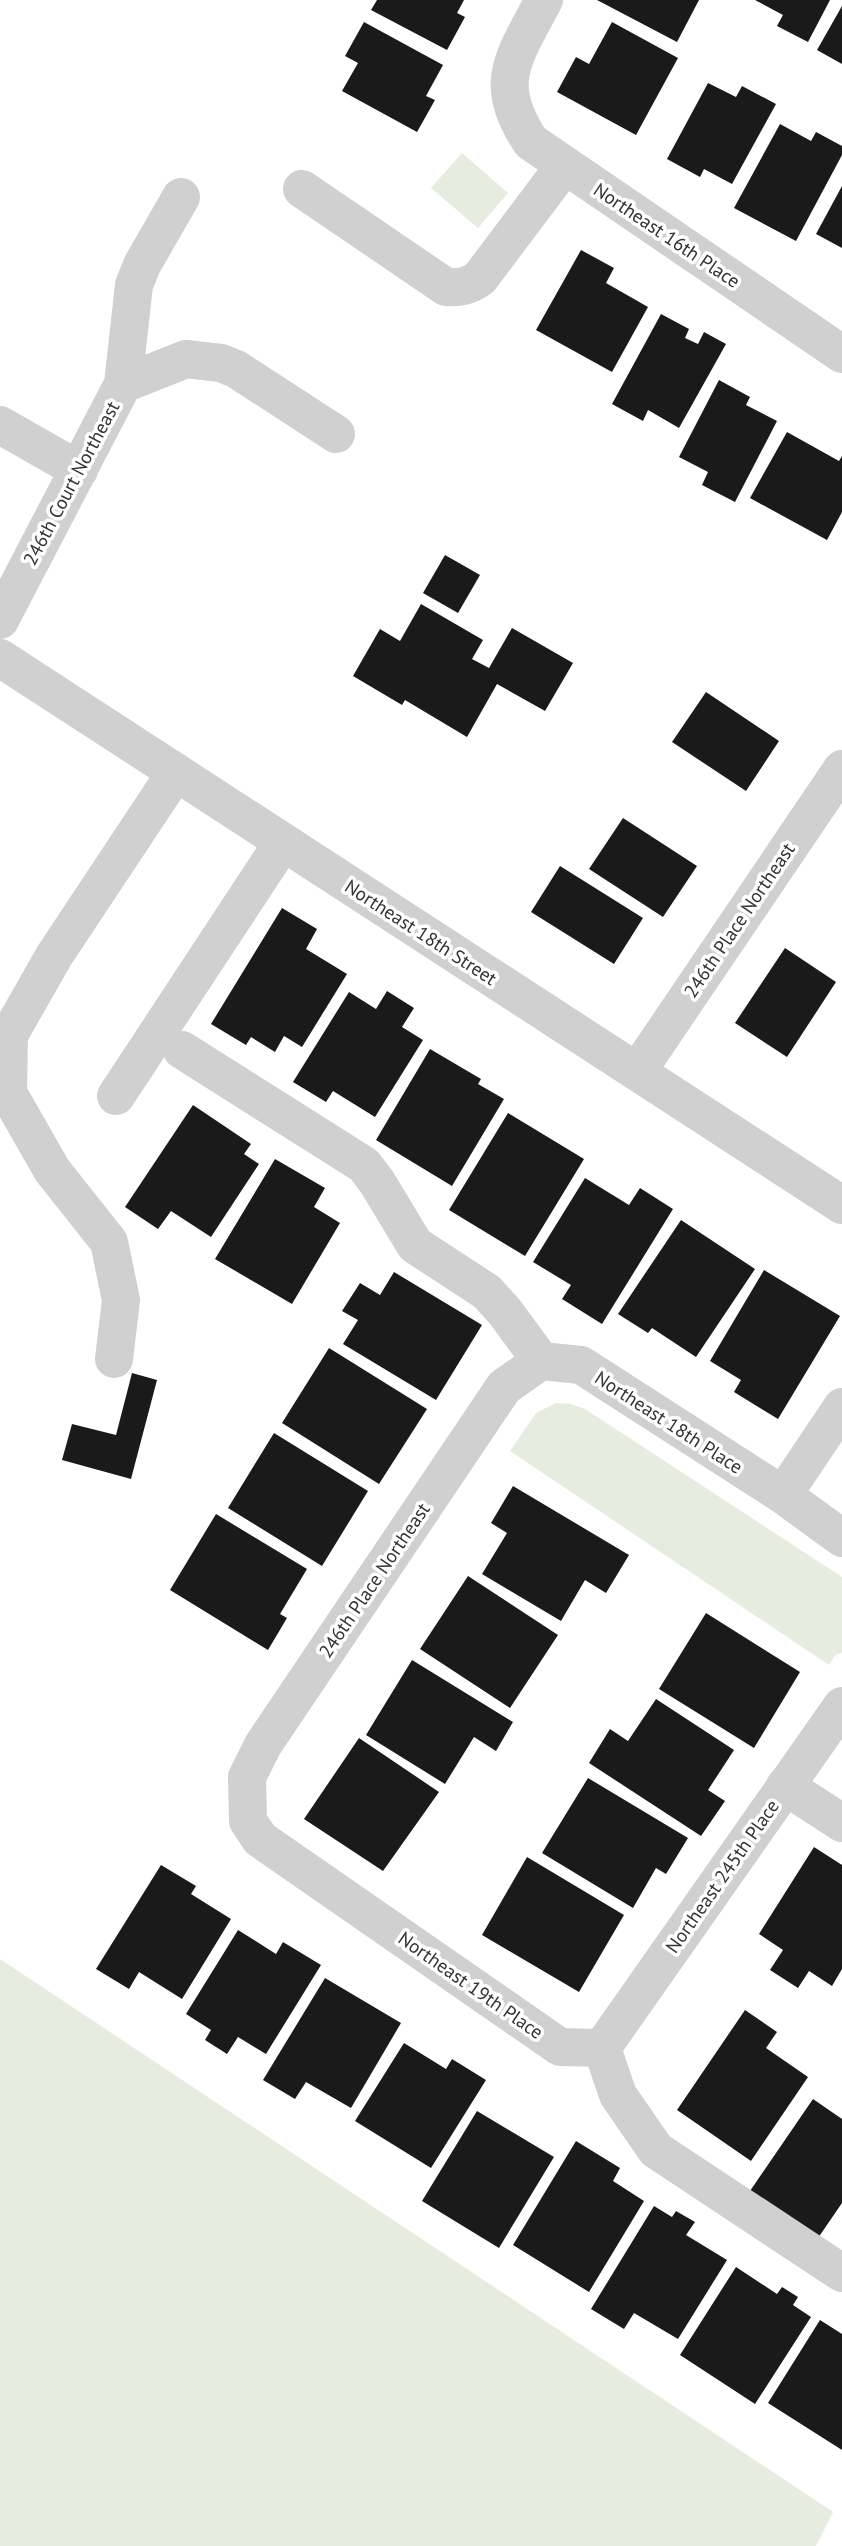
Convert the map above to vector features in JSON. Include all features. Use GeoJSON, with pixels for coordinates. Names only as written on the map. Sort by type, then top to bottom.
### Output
{"type":"FeatureCollection","features":[{"type":"Feature","properties":{"kind":"street","name":"Northeast 16th Place"},"geometry":{"type":"LineString","coordinates":[[544,0],[516,52],[509,77],[510,102],[517,121],[531,142],[842,354]]}},
{"type":"Feature","properties":{"kind":"street"},"geometry":{"type":"LineString","coordinates":[[302,189],[446,287],[465,287],[480,278],[565,165]]}},
{"type":"Feature","properties":{"kind":"street"},"geometry":{"type":"LineString","coordinates":[[181,197],[142,265],[134,285],[123,384],[186,359],[221,363],[236,369],[336,434]]}},
{"type":"Feature","properties":{"kind":"street","name":"246th Court Northeast"},"geometry":{"type":"LineString","coordinates":[[0,620],[123,384]]}},
{"type":"Feature","properties":{"kind":"street"},"geometry":{"type":"LineString","coordinates":[[0,425],[79,470]]}},
{"type":"Feature","properties":{"kind":"street","name":"Northeast 18th Street"},"geometry":{"type":"LineString","coordinates":[[0,658],[842,1205]]}},
{"type":"Feature","properties":{"kind":"street","name":"246th Place Northeast"},"geometry":{"type":"LineString","coordinates":[[637,1072],[842,769]]}},
{"type":"Feature","properties":{"kind":"street"},"geometry":{"type":"LineString","coordinates":[[114,1359],[121,1300],[109,1242],[51,1170],[8,1093],[9,1035],[54,956],[176,772]]}},
{"type":"Feature","properties":{"kind":"street"},"geometry":{"type":"LineString","coordinates":[[116,1096],[283,842]]}},
{"type":"Feature","properties":{"kind":"street"},"geometry":{"type":"LineString","coordinates":[[182,1050],[364,1165],[377,1181],[415,1245],[487,1292],[541,1361]]}},
{"type":"Feature","properties":{"kind":"street","name":"246th Place Northeast"},"geometry":{"type":"LineString","coordinates":[[248,1821],[247,1777],[263,1745],[504,1387],[541,1361]]}},
{"type":"Feature","properties":{"kind":"street","name":"Northeast 18th Place"},"geometry":{"type":"LineString","coordinates":[[541,1361],[582,1365],[783,1495],[842,1538]]}},
{"type":"Feature","properties":{"kind":"street"},"geometry":{"type":"LineString","coordinates":[[783,1495],[842,1407]]}},
{"type":"Feature","properties":{"kind":"street","name":"Northeast 245th Place"},"geometry":{"type":"LineString","coordinates":[[603,2048],[842,1706]]}},
{"type":"Feature","properties":{"kind":"street"},"geometry":{"type":"LineString","coordinates":[[785,1786],[842,1823]]}},
{"type":"Feature","properties":{"kind":"street","name":"Northeast 19th Place"},"geometry":{"type":"LineString","coordinates":[[248,1821],[260,1839],[560,2047],[603,2048]]}},
{"type":"Feature","properties":{"kind":"street"},"geometry":{"type":"LineString","coordinates":[[603,2048],[618,2095],[656,2150],[842,2273]]}},
{"type":"Feature","properties":{"kind":"shaded area"},"geometry":{"type":"Polygon","coordinates":[[[462,153],[508,193],[478,228],[431,188],[462,153]]]}},
{"type":"Feature","properties":{"kind":"shaded area"},"geometry":{"type":"Polygon","coordinates":[[[556,1403],[585,1409],[842,1577],[842,1653],[835,1655],[829,1665],[510,1451],[536,1413],[556,1403]]]}},
{"type":"Feature","properties":{"kind":"shaded area"},"geometry":{"type":"Polygon","coordinates":[[[0,1959],[833,2512],[816,2546],[0,2546],[0,1959]]]}},
{"type":"Feature","properties":{"kind":"building"},"geometry":{"type":"Polygon","coordinates":[[[377,0],[464,0],[457,13],[465,17],[447,50],[371,10],[377,0]]]}},
{"type":"Feature","properties":{"kind":"building"},"geometry":{"type":"Polygon","coordinates":[[[597,0],[699,0],[677,42],[597,0]]]}},
{"type":"Feature","properties":{"kind":"building"},"geometry":{"type":"Polygon","coordinates":[[[755,0],[830,0],[808,42],[777,26],[783,15],[755,0]]]}},
{"type":"Feature","properties":{"kind":"building"},"geometry":{"type":"Polygon","coordinates":[[[842,6],[842,64],[817,50],[842,6]]]}},
{"type":"Feature","properties":{"kind":"building"},"geometry":{"type":"Polygon","coordinates":[[[364,22],[443,65],[426,96],[435,100],[417,132],[342,91],[358,63],[345,56],[364,22]]]}},
{"type":"Feature","properties":{"kind":"building"},"geometry":{"type":"Polygon","coordinates":[[[612,22],[678,58],[636,135],[557,92],[576,57],[589,64],[612,22]]]}},
{"type":"Feature","properties":{"kind":"building"},"geometry":{"type":"Polygon","coordinates":[[[708,83],[736,97],[742,86],[776,104],[732,184],[704,169],[700,177],[667,159],[708,83]]]}},
{"type":"Feature","properties":{"kind":"building"},"geometry":{"type":"Polygon","coordinates":[[[780,124],[811,141],[816,132],[842,146],[842,155],[796,241],[734,208],[780,124]]]}},
{"type":"Feature","properties":{"kind":"building"},"geometry":{"type":"Polygon","coordinates":[[[842,186],[842,248],[816,234],[842,186]]]}},
{"type":"Feature","properties":{"kind":"building"},"geometry":{"type":"Polygon","coordinates":[[[581,250],[614,268],[606,283],[648,307],[612,372],[536,330],[581,250]]]}},
{"type":"Feature","properties":{"kind":"building"},"geometry":{"type":"Polygon","coordinates":[[[661,314],[689,329],[685,338],[698,344],[704,332],[726,344],[679,428],[648,410],[643,421],[612,404],[661,314]]]}},
{"type":"Feature","properties":{"kind":"building"},"geometry":{"type":"Polygon","coordinates":[[[719,380],[750,397],[746,405],[777,421],[735,502],[702,485],[708,472],[679,457],[719,380]]]}},
{"type":"Feature","properties":{"kind":"building"},"geometry":{"type":"Polygon","coordinates":[[[787,432],[839,461],[842,456],[842,512],[827,540],[750,498],[787,432]]]}},
{"type":"Feature","properties":{"kind":"building"},"geometry":{"type":"Polygon","coordinates":[[[445,555],[480,575],[458,613],[423,593],[445,555]]]}},
{"type":"Feature","properties":{"kind":"building"},"geometry":{"type":"Polygon","coordinates":[[[421,604],[483,640],[472,659],[489,668],[512,628],[573,663],[545,711],[497,684],[467,737],[405,700],[402,705],[353,676],[380,629],[400,641],[421,604]]]}},
{"type":"Feature","properties":{"kind":"building"},"geometry":{"type":"Polygon","coordinates":[[[706,692],[779,741],[746,791],[672,742],[706,692]]]}},
{"type":"Feature","properties":{"kind":"building"},"geometry":{"type":"Polygon","coordinates":[[[623,818],[697,866],[663,917],[589,869],[623,818]]]}},
{"type":"Feature","properties":{"kind":"building"},"geometry":{"type":"Polygon","coordinates":[[[560,866],[643,918],[614,964],[531,912],[560,866]]]}},
{"type":"Feature","properties":{"kind":"building"},"geometry":{"type":"Polygon","coordinates":[[[282,908],[317,929],[306,949],[347,974],[302,1047],[284,1036],[275,1052],[251,1037],[246,1045],[211,1024],[282,908]]]}},
{"type":"Feature","properties":{"kind":"building"},"geometry":{"type":"Polygon","coordinates":[[[785,948],[836,982],[787,1057],[735,1023],[785,948]]]}},
{"type":"Feature","properties":{"kind":"building"},"geometry":{"type":"Polygon","coordinates":[[[387,991],[414,1008],[402,1027],[423,1040],[375,1117],[333,1091],[326,1102],[293,1082],[349,992],[376,1009],[387,991]]]}},
{"type":"Feature","properties":{"kind":"building"},"geometry":{"type":"Polygon","coordinates":[[[430,1049],[481,1079],[478,1084],[504,1099],[452,1186],[376,1140],[430,1049]]]}},
{"type":"Feature","properties":{"kind":"building"},"geometry":{"type":"Polygon","coordinates":[[[193,1105],[251,1144],[244,1154],[259,1164],[211,1237],[171,1211],[158,1229],[125,1207],[193,1105]]]}},
{"type":"Feature","properties":{"kind":"building"},"geometry":{"type":"Polygon","coordinates":[[[508,1113],[584,1159],[525,1256],[449,1210],[508,1113]]]}},
{"type":"Feature","properties":{"kind":"building"},"geometry":{"type":"Polygon","coordinates":[[[275,1159],[325,1188],[314,1207],[340,1223],[292,1304],[215,1259],[275,1159]]]}},
{"type":"Feature","properties":{"kind":"building"},"geometry":{"type":"Polygon","coordinates":[[[585,1178],[629,1205],[640,1188],[673,1209],[602,1324],[562,1299],[571,1285],[533,1262],[585,1178]]]}},
{"type":"Feature","properties":{"kind":"building"},"geometry":{"type":"Polygon","coordinates":[[[681,1220],[755,1269],[696,1357],[652,1328],[648,1333],[618,1314],[681,1220]]]}},
{"type":"Feature","properties":{"kind":"building"},"geometry":{"type":"Polygon","coordinates":[[[764,1270],[840,1316],[778,1419],[734,1392],[741,1380],[710,1361],[764,1270]]]}},
{"type":"Feature","properties":{"kind":"building"},"geometry":{"type":"Polygon","coordinates":[[[394,1272],[482,1325],[436,1400],[343,1344],[358,1320],[342,1311],[360,1283],[380,1295],[394,1272]]]}},
{"type":"Feature","properties":{"kind":"building"},"geometry":{"type":"Polygon","coordinates":[[[329,1348],[427,1409],[379,1484],[282,1423],[329,1348]]]}},
{"type":"Feature","properties":{"kind":"building"},"geometry":{"type":"Polygon","coordinates":[[[132,1373],[157,1380],[131,1479],[62,1460],[72,1424],[116,1435],[132,1373]]]}},
{"type":"Feature","properties":{"kind":"building"},"geometry":{"type":"Polygon","coordinates":[[[274,1433],[368,1491],[322,1566],[228,1508],[274,1433]]]}},
{"type":"Feature","properties":{"kind":"building"},"geometry":{"type":"Polygon","coordinates":[[[513,1486],[629,1555],[606,1593],[585,1580],[561,1621],[482,1574],[507,1533],[491,1523],[513,1486]]]}},
{"type":"Feature","properties":{"kind":"building"},"geometry":{"type":"Polygon","coordinates":[[[216,1514],[307,1569],[280,1614],[287,1618],[268,1650],[170,1590],[216,1514]]]}},
{"type":"Feature","properties":{"kind":"building"},"geometry":{"type":"Polygon","coordinates":[[[468,1576],[558,1635],[510,1708],[420,1649],[468,1576]]]}},
{"type":"Feature","properties":{"kind":"building"},"geometry":{"type":"Polygon","coordinates":[[[706,1613],[800,1672],[754,1748],[659,1689],[706,1613]]]}},
{"type":"Feature","properties":{"kind":"building"},"geometry":{"type":"Polygon","coordinates":[[[412,1660],[513,1722],[496,1751],[474,1737],[445,1784],[366,1735],[412,1660]]]}},
{"type":"Feature","properties":{"kind":"building"},"geometry":{"type":"Polygon","coordinates":[[[656,1699],[734,1750],[708,1790],[725,1801],[701,1836],[589,1763],[610,1729],[628,1741],[656,1699]]]}},
{"type":"Feature","properties":{"kind":"building"},"geometry":{"type":"Polygon","coordinates":[[[359,1738],[439,1792],[383,1871],[304,1819],[359,1738]]]}},
{"type":"Feature","properties":{"kind":"building"},"geometry":{"type":"Polygon","coordinates":[[[588,1778],[688,1838],[666,1874],[656,1868],[633,1908],[542,1853],[588,1778]]]}},
{"type":"Feature","properties":{"kind":"building"},"geometry":{"type":"Polygon","coordinates":[[[814,1847],[842,1865],[842,1969],[832,1986],[809,1971],[798,1988],[770,1970],[783,1950],[759,1934],[814,1847]]]}},
{"type":"Feature","properties":{"kind":"building"},"geometry":{"type":"Polygon","coordinates":[[[527,1857],[624,1915],[579,1992],[482,1935],[527,1857]]]}},
{"type":"Feature","properties":{"kind":"building"},"geometry":{"type":"Polygon","coordinates":[[[161,1865],[196,1886],[191,1894],[231,1919],[182,1999],[139,1972],[129,1989],[96,1969],[161,1865]]]}},
{"type":"Feature","properties":{"kind":"building"},"geometry":{"type":"Polygon","coordinates":[[[238,1930],[276,1954],[283,1942],[321,1965],[266,2054],[238,2037],[227,2054],[205,2040],[211,2030],[186,2014],[238,1930]]]}},
{"type":"Feature","properties":{"kind":"building"},"geometry":{"type":"Polygon","coordinates":[[[325,1978],[401,2023],[351,2108],[306,2082],[295,2099],[263,2080],[325,1978]]]}},
{"type":"Feature","properties":{"kind":"building"},"geometry":{"type":"Polygon","coordinates":[[[745,2010],[777,2032],[766,2048],[808,2077],[751,2161],[677,2110],[745,2010]]]}},
{"type":"Feature","properties":{"kind":"building"},"geometry":{"type":"Polygon","coordinates":[[[404,2043],[446,2069],[452,2059],[486,2080],[431,2168],[355,2121],[404,2043]]]}},
{"type":"Feature","properties":{"kind":"building"},"geometry":{"type":"Polygon","coordinates":[[[813,2099],[842,2119],[842,2203],[818,2238],[750,2191],[813,2099]]]}},
{"type":"Feature","properties":{"kind":"building"},"geometry":{"type":"Polygon","coordinates":[[[477,2111],[554,2157],[499,2248],[422,2201],[477,2111]]]}},
{"type":"Feature","properties":{"kind":"building"},"geometry":{"type":"Polygon","coordinates":[[[576,2141],[620,2168],[613,2181],[644,2201],[589,2292],[513,2245],[576,2141]]]}},
{"type":"Feature","properties":{"kind":"building"},"geometry":{"type":"Polygon","coordinates":[[[654,2206],[672,2217],[676,2211],[695,2222],[686,2235],[727,2260],[678,2339],[634,2313],[624,2329],[591,2309],[654,2206]]]}},
{"type":"Feature","properties":{"kind":"building"},"geometry":{"type":"Polygon","coordinates":[[[736,2267],[777,2294],[782,2287],[798,2297],[793,2305],[811,2317],[755,2404],[680,2355],[736,2267]]]}},
{"type":"Feature","properties":{"kind":"building"},"geometry":{"type":"Polygon","coordinates":[[[820,2320],[842,2334],[842,2450],[768,2403],[820,2320]]]}}]}
